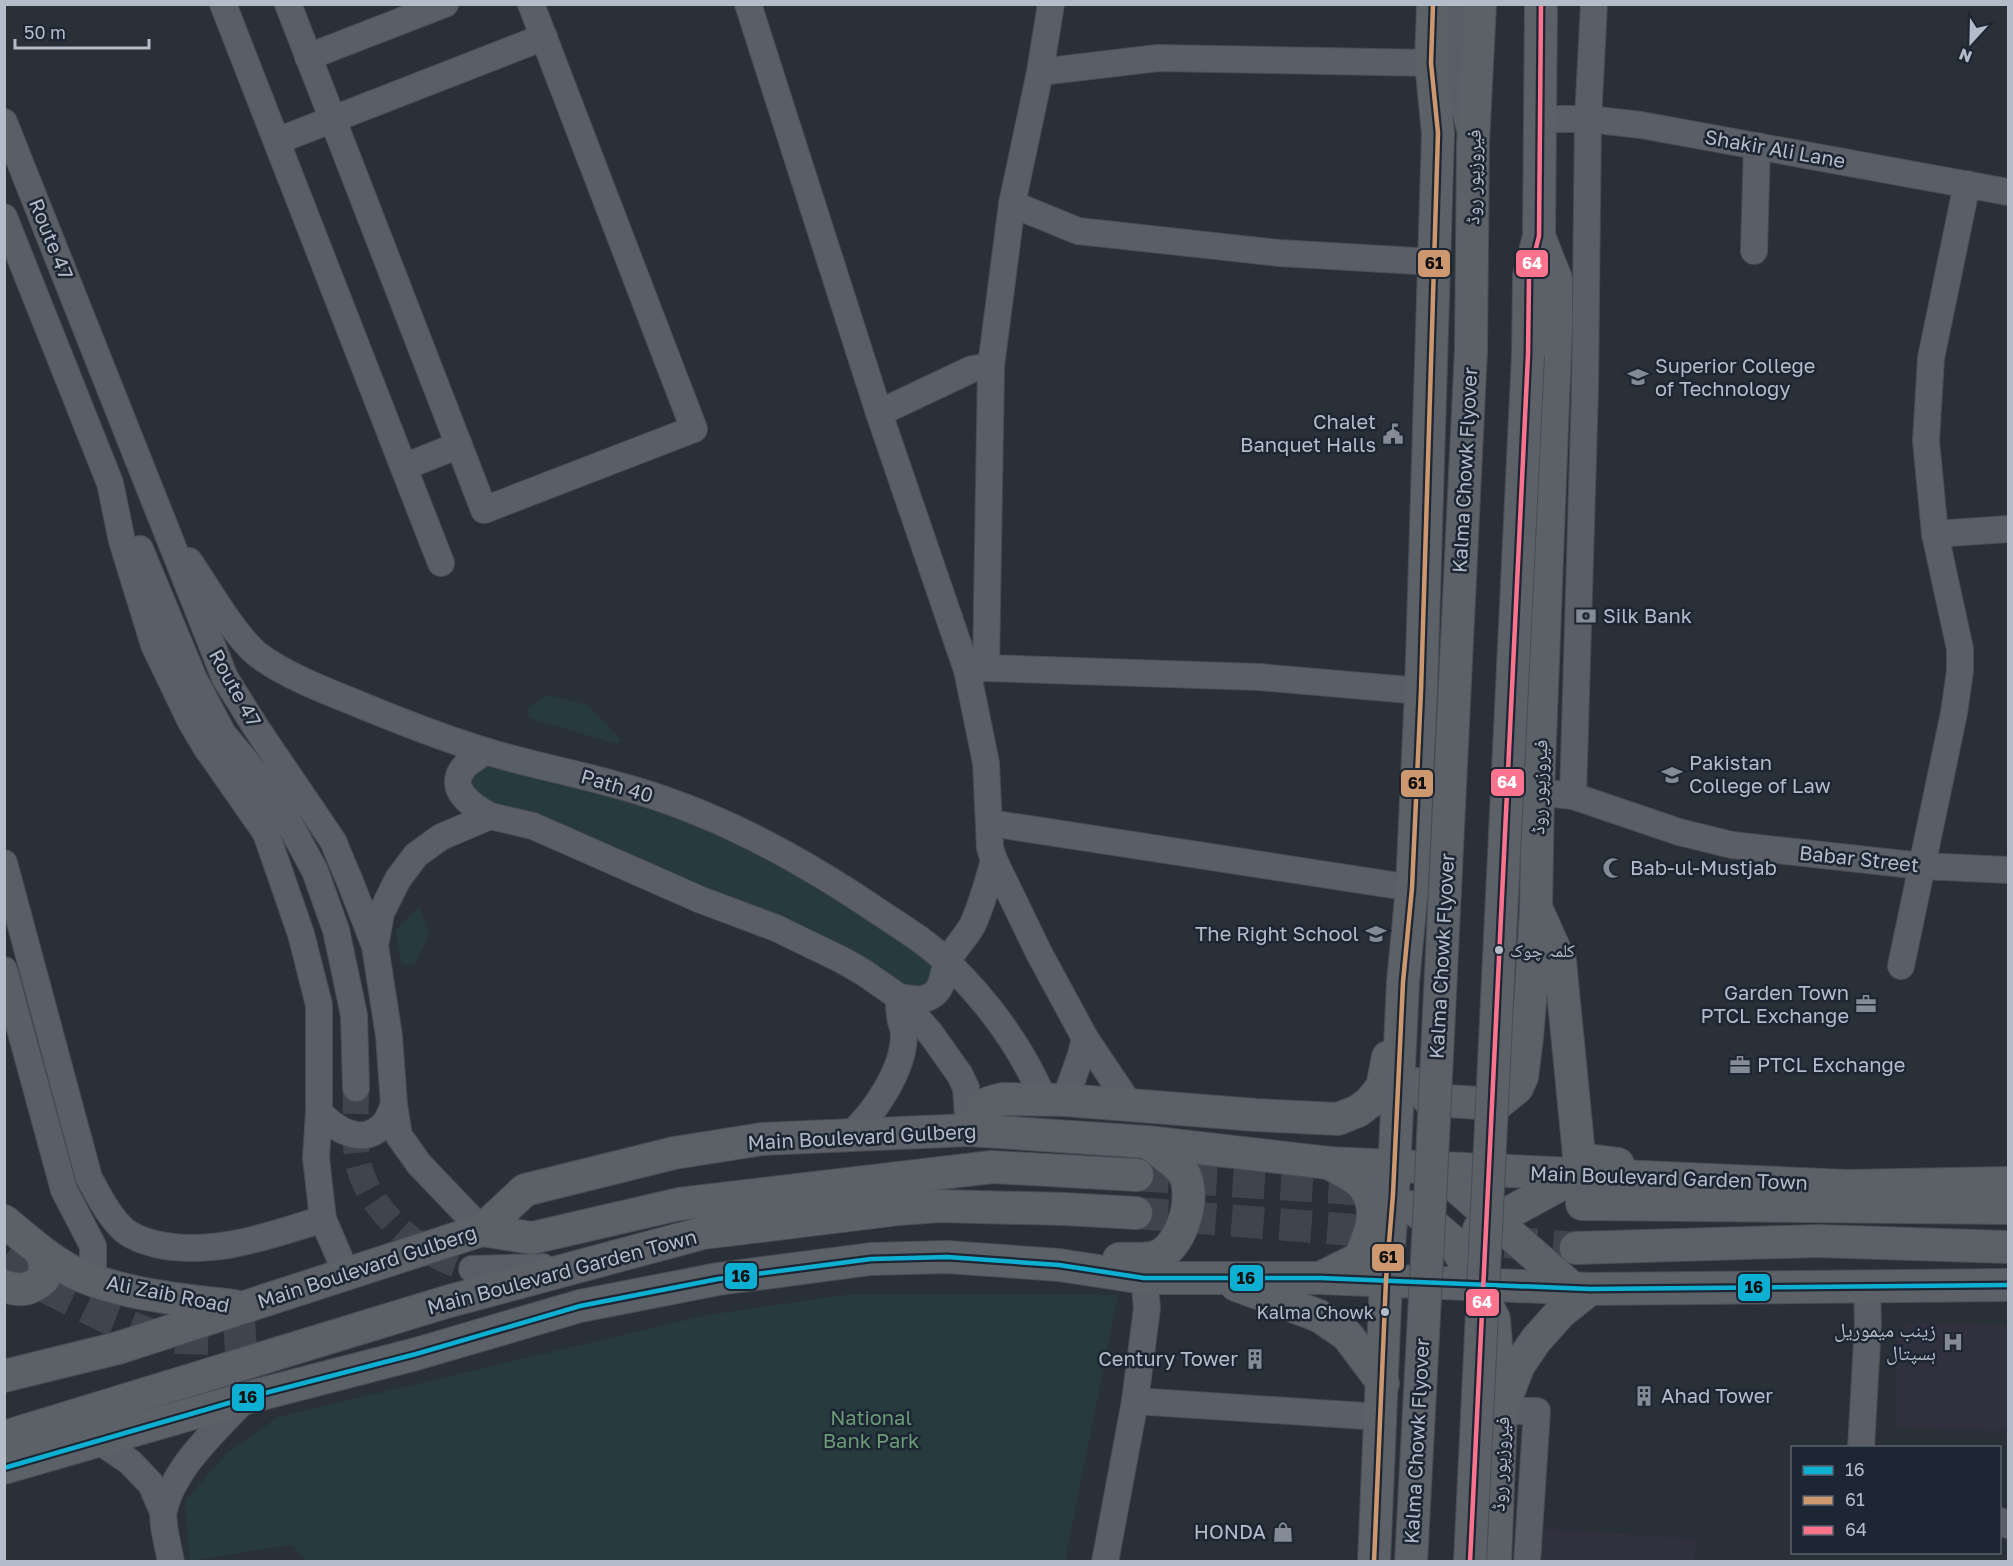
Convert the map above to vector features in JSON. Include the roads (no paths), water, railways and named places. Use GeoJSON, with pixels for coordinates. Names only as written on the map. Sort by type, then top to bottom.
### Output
{"type":"FeatureCollection","features":[{"type":"Feature","properties":{"kind":"main road","name":"فیروزپور روڈ"},"geometry":{"type":"LineString","coordinates":[[1374,1562],[1386,1280],[1403,982],[1412,888],[1421,691],[1438,133],[1431,63],[1433,4]]}},
{"type":"Feature","properties":{"kind":"main road","name":"فیروزپور روڈ"},"geometry":{"type":"LineString","coordinates":[[1471,350],[1473,144],[1480,4]]}},
{"type":"Feature","properties":{"kind":"main road","name":"فیروزپور روڈ"},"geometry":{"type":"LineString","coordinates":[[1470,1562],[1528,355],[1529,276],[1539,236],[1541,4]]}},
{"type":"Feature","properties":{"kind":"main road","name":"فیروزپور روڈ"},"geometry":{"type":"LineString","coordinates":[[1539,236],[1556,279],[1556,324],[1538,792],[1536,909],[1560,961],[1579,1155],[1585,1160],[1758,1182]]}},
{"type":"Feature","properties":{"kind":"main road","name":"Kalma Chowk Flyover"},"geometry":{"type":"LineString","coordinates":[[1411,1562],[1471,350]]}},
{"type":"Feature","properties":{"kind":"main road"},"geometry":{"type":"LineString","coordinates":[[1403,982],[1415,1080],[1424,1094],[1429,1100],[1497,1104],[1516,1088],[1522,1077],[1536,909]]}},
{"type":"Feature","properties":{"kind":"main road"},"geometry":{"type":"LineString","coordinates":[[973,1130],[982,1110],[988,1103],[1002,1100],[1054,1100],[1338,1119],[1358,1111],[1370,1102],[1382,1087],[1403,982]]}},
{"type":"Feature","properties":{"kind":"main road"},"geometry":{"type":"LineString","coordinates":[[1403,982],[1410,1124],[1421,1152],[1432,1167],[1581,1289]]}},
{"type":"Feature","properties":{"kind":"main road","name":"Main Boulevard Gulberg"},"geometry":{"type":"LineString","coordinates":[[4,1376],[118,1348],[483,1230],[525,1190],[684,1152],[762,1139],[973,1130],[1147,1142],[1329,1163]]}},
{"type":"Feature","properties":{"kind":"main road"},"geometry":{"type":"LineString","coordinates":[[1059,1265],[1161,1255],[1181,1230],[1187,1211],[1189,1191],[1183,1172],[1147,1142]]}},
{"type":"Feature","properties":{"kind":"main road"},"geometry":{"type":"LineString","coordinates":[[1329,1163],[1393,1180],[1407,1203],[1453,1242],[1494,1319],[1501,1411]]}},
{"type":"Feature","properties":{"kind":"main road"},"geometry":{"type":"LineString","coordinates":[[1321,1278],[1360,1258],[1373,1226],[1371,1202],[1360,1183],[1329,1163]]}},
{"type":"Feature","properties":{"kind":"main road","name":"Main Boulevard Garden Town"},"geometry":{"type":"LineString","coordinates":[[483,1230],[532,1238],[679,1204],[992,1167],[1137,1175]]}},
{"type":"Feature","properties":{"kind":"main road","name":"Main Boulevard Garden Town"},"geometry":{"type":"LineString","coordinates":[[1393,1180],[1432,1167],[1582,1189],[2008,1208]]}},
{"type":"Feature","properties":{"kind":"main road","name":"Main Boulevard Garden Town"},"geometry":{"type":"LineString","coordinates":[[1582,1189],[1758,1182],[1846,1186],[2008,1183]]}},
{"type":"Feature","properties":{"kind":"main road"},"geometry":{"type":"LineString","coordinates":[[1386,1280],[1494,1220],[1582,1189]]}},
{"type":"Feature","properties":{"kind":"main road","name":"Main Boulevard Garden Town"},"geometry":{"type":"LineString","coordinates":[[4,1437],[446,1302],[703,1233],[898,1209],[981,1206],[1136,1213]]}},
{"type":"Feature","properties":{"kind":"main road","name":"Ali Zaib Road"},"geometry":{"type":"LineString","coordinates":[[4,1221],[41,1252],[72,1271],[90,1278],[132,1291],[243,1308]]}},
{"type":"Feature","properties":{"kind":"main road"},"geometry":{"type":"LineString","coordinates":[[1576,1248],[1817,1241],[2008,1247]]}},
{"type":"Feature","properties":{"kind":"main road"},"geometry":{"type":"LineString","coordinates":[[4,1286],[21,1291],[33,1287],[44,1278],[45,1263],[41,1252]]}},
{"type":"Feature","properties":{"kind":"main road"},"geometry":{"type":"LineString","coordinates":[[4,1468],[246,1398],[416,1354],[580,1306],[718,1279],[882,1259],[947,1257],[1059,1265],[1144,1278],[1321,1278],[1581,1289],[2008,1285]]}},
{"type":"Feature","properties":{"kind":"main road"},"geometry":{"type":"LineString","coordinates":[[1215,1277],[1319,1316],[1347,1335],[1383,1383]]}},
{"type":"Feature","properties":{"kind":"main road","name":"فیروزپور روڈ"},"geometry":{"type":"LineString","coordinates":[[1495,1562],[1501,1411],[1519,1365],[1536,1340],[1581,1289]]}},
{"type":"Feature","properties":{"kind":"main road"},"geometry":{"type":"LineString","coordinates":[[270,1336],[325,1328],[446,1302]]}},
{"type":"Feature","properties":{"kind":"street"},"geometry":{"type":"LineString","coordinates":[[224,4],[441,563]]}},
{"type":"Feature","properties":{"kind":"street"},"geometry":{"type":"LineString","coordinates":[[288,4],[484,510],[694,429],[531,4]]}},
{"type":"Feature","properties":{"kind":"street"},"geometry":{"type":"LineString","coordinates":[[308,57],[445,4]]}},
{"type":"Feature","properties":{"kind":"street"},"geometry":{"type":"LineString","coordinates":[[748,4],[879,413],[976,669]]}},
{"type":"Feature","properties":{"kind":"street"},"geometry":{"type":"LineString","coordinates":[[1051,4],[1040,72],[1012,204],[991,366],[976,669],[986,763],[990,848],[994,860],[1039,953],[1085,1038],[1130,1105]]}},
{"type":"Feature","properties":{"kind":"street"},"geometry":{"type":"LineString","coordinates":[[1438,133],[1444,73],[1447,4]]}},
{"type":"Feature","properties":{"kind":"street"},"geometry":{"type":"LineString","coordinates":[[1459,4],[1458,84],[1473,144]]}},
{"type":"Feature","properties":{"kind":"street"},"geometry":{"type":"LineString","coordinates":[[1573,796],[1585,388],[1588,119],[1593,4]]}},
{"type":"Feature","properties":{"kind":"street"},"geometry":{"type":"LineString","coordinates":[[277,141],[544,37]]}},
{"type":"Feature","properties":{"kind":"street"},"geometry":{"type":"LineString","coordinates":[[1040,72],[1158,58],[1431,63]]}},
{"type":"Feature","properties":{"kind":"street","name":"Shakir Ali Lane"},"geometry":{"type":"LineString","coordinates":[[1540,119],[1588,119],[1641,125],[2008,192]]}},
{"type":"Feature","properties":{"kind":"street","name":"Route 47"},"geometry":{"type":"LineString","coordinates":[[4,122],[225,678],[333,841],[375,946],[389,1036],[394,1106],[399,1136],[408,1151],[483,1230]]}},
{"type":"Feature","properties":{"kind":"street"},"geometry":{"type":"LineString","coordinates":[[1754,251],[1757,146]]}},
{"type":"Feature","properties":{"kind":"street"},"geometry":{"type":"LineString","coordinates":[[1901,966],[1954,713],[1960,672],[1960,650],[1935,534],[1926,441],[1930,369],[1967,184]]}},
{"type":"Feature","properties":{"kind":"street"},"geometry":{"type":"LineString","coordinates":[[1012,204],[1078,231],[1178,240],[1279,254],[1434,262]]}},
{"type":"Feature","properties":{"kind":"street","name":"Route 47"},"geometry":{"type":"LineString","coordinates":[[4,217],[111,483],[122,541],[154,645],[196,730],[266,833],[301,934],[319,1005],[319,1112],[316,1158],[323,1219],[347,1275]]}},
{"type":"Feature","properties":{"kind":"street"},"geometry":{"type":"LineString","coordinates":[[879,413],[972,369],[991,366]]}},
{"type":"Feature","properties":{"kind":"street"},"geometry":{"type":"LineString","coordinates":[[404,467],[459,446]]}},
{"type":"Feature","properties":{"kind":"street"},"geometry":{"type":"LineString","coordinates":[[111,483],[194,679],[223,734],[258,776],[288,821],[315,871],[336,930],[354,1015],[356,1088]]}},
{"type":"Feature","properties":{"kind":"street","name":"Path 40"},"geometry":{"type":"LineString","coordinates":[[165,523],[239,634],[257,654],[313,686],[377,712],[486,751],[619,785],[686,807],[781,850],[843,888],[912,934],[947,962],[995,1016],[1054,1100]]}},
{"type":"Feature","properties":{"kind":"street"},"geometry":{"type":"LineString","coordinates":[[1935,534],[2008,529]]}},
{"type":"Feature","properties":{"kind":"street"},"geometry":{"type":"LineString","coordinates":[[976,669],[1259,677],[1421,691]]}},
{"type":"Feature","properties":{"kind":"street"},"geometry":{"type":"LineString","coordinates":[[486,751],[465,766],[459,781],[459,790],[468,803],[490,816],[533,826],[701,900],[776,928],[842,960],[899,997],[931,1034],[960,1075],[966,1088],[973,1130]]}},
{"type":"Feature","properties":{"kind":"street","name":"Babar Street"},"geometry":{"type":"LineString","coordinates":[[1538,792],[1573,796],[1678,832],[1732,845],[1922,866],[2008,870]]}},
{"type":"Feature","properties":{"kind":"street"},"geometry":{"type":"LineString","coordinates":[[375,946],[381,913],[398,879],[417,855],[441,837],[490,816]]}},
{"type":"Feature","properties":{"kind":"street"},"geometry":{"type":"LineString","coordinates":[[990,823],[1412,888]]}},
{"type":"Feature","properties":{"kind":"street"},"geometry":{"type":"LineString","coordinates":[[899,997],[917,1000],[928,998],[937,992],[941,986],[947,962],[972,925],[984,896],[994,860]]}},
{"type":"Feature","properties":{"kind":"street"},"geometry":{"type":"LineString","coordinates":[[4,863],[89,1178],[104,1206],[125,1231],[142,1241],[172,1248],[221,1247],[266,1237],[323,1219]]}},
{"type":"Feature","properties":{"kind":"street"},"geometry":{"type":"LineString","coordinates":[[4,970],[64,1190],[93,1246],[93,1266],[90,1278]]}},
{"type":"Feature","properties":{"kind":"street"},"geometry":{"type":"LineString","coordinates":[[850,1135],[866,1120],[889,1087],[899,1059],[904,1034],[899,997]]}},
{"type":"Feature","properties":{"kind":"street"},"geometry":{"type":"LineString","coordinates":[[1054,1100],[1082,1055],[1085,1038]]}},
{"type":"Feature","properties":{"kind":"street"},"geometry":{"type":"LineString","coordinates":[[319,1112],[330,1124],[344,1132],[360,1135],[372,1132],[385,1123],[394,1106]]}},
{"type":"Feature","properties":{"kind":"street"},"geometry":{"type":"LineString","coordinates":[[472,1269],[576,1266]]}},
{"type":"Feature","properties":{"kind":"street"},"geometry":{"type":"LineString","coordinates":[[1105,1562],[1136,1401],[1147,1308],[1144,1278]]}},
{"type":"Feature","properties":{"kind":"street"},"geometry":{"type":"LineString","coordinates":[[1861,1446],[1868,1324],[1867,1287]]}},
{"type":"Feature","properties":{"kind":"street"},"geometry":{"type":"LineString","coordinates":[[163,1512],[178,1476],[213,1433],[246,1398]]}},
{"type":"Feature","properties":{"kind":"street"},"geometry":{"type":"LineString","coordinates":[[1136,1401],[1381,1417]]}},
{"type":"Feature","properties":{"kind":"street"},"geometry":{"type":"LineString","coordinates":[[1501,1411],[1537,1411],[1527,1562]]}},
{"type":"Feature","properties":{"kind":"street"},"geometry":{"type":"LineString","coordinates":[[99,1441],[130,1462],[151,1484],[163,1512],[171,1562]]}},
{"type":"Feature","properties":{"kind":"tunnel"},"geometry":{"type":"LineString","coordinates":[[356,1088],[358,1163],[364,1181],[374,1199],[401,1231],[418,1244],[454,1264],[472,1269]]}},
{"type":"Feature","properties":{"kind":"tunnel"},"geometry":{"type":"LineString","coordinates":[[1137,1175],[1385,1191]]}},
{"type":"Feature","properties":{"kind":"tunnel"},"geometry":{"type":"LineString","coordinates":[[1136,1213],[1455,1238]]}},
{"type":"Feature","properties":{"kind":"tunnel"},"geometry":{"type":"LineString","coordinates":[[1505,1242],[1576,1248]]}},
{"type":"Feature","properties":{"kind":"tunnel"},"geometry":{"type":"LineString","coordinates":[[4,1258],[39,1284],[108,1318],[149,1334],[215,1339],[270,1336]]}},
{"type":"Feature","properties":{"kind":"place","name":"Superior College of Technology"},"geometry":{"type":"Point","coordinates":[1638,377]}},
{"type":"Feature","properties":{"kind":"place","name":"Chalet Banquet Halls"},"geometry":{"type":"Point","coordinates":[1393,434]}},
{"type":"Feature","properties":{"kind":"place","name":"Silk Bank"},"geometry":{"type":"Point","coordinates":[1586,616]}},
{"type":"Feature","properties":{"kind":"place","name":"Pakistan College of Law"},"geometry":{"type":"Point","coordinates":[1672,775]}},
{"type":"Feature","properties":{"kind":"place","name":"Bab-ul-Mustjab"},"geometry":{"type":"Point","coordinates":[1613,868]}},
{"type":"Feature","properties":{"kind":"place","name":"The Right School"},"geometry":{"type":"Point","coordinates":[1376,934]}},
{"type":"Feature","properties":{"kind":"place","name":"کلمہ چوک"},"geometry":{"type":"Point","coordinates":[1499,950]}},
{"type":"Feature","properties":{"kind":"place","name":"Garden Town PTCL Exchange"},"geometry":{"type":"Point","coordinates":[1866,1004]}},
{"type":"Feature","properties":{"kind":"place","name":"PTCL Exchange"},"geometry":{"type":"Point","coordinates":[1740,1065]}},
{"type":"Feature","properties":{"kind":"place","name":"Kalma Chowk"},"geometry":{"type":"Point","coordinates":[1385,1312]}},
{"type":"Feature","properties":{"kind":"place","name":"زینب میموریل ہسپتال"},"geometry":{"type":"Point","coordinates":[1953,1342]}},
{"type":"Feature","properties":{"kind":"place","name":"Century Tower"},"geometry":{"type":"Point","coordinates":[1255,1359]}},
{"type":"Feature","properties":{"kind":"place","name":"Ahad Tower"},"geometry":{"type":"Point","coordinates":[1644,1396]}},
{"type":"Feature","properties":{"kind":"place","name":"HONDA"},"geometry":{"type":"Point","coordinates":[1283,1532]}},
{"type":"Feature","properties":{"kind":"park label","name":"National Bank Park"},"geometry":{"type":"Point","coordinates":[871,1430]}}]}
